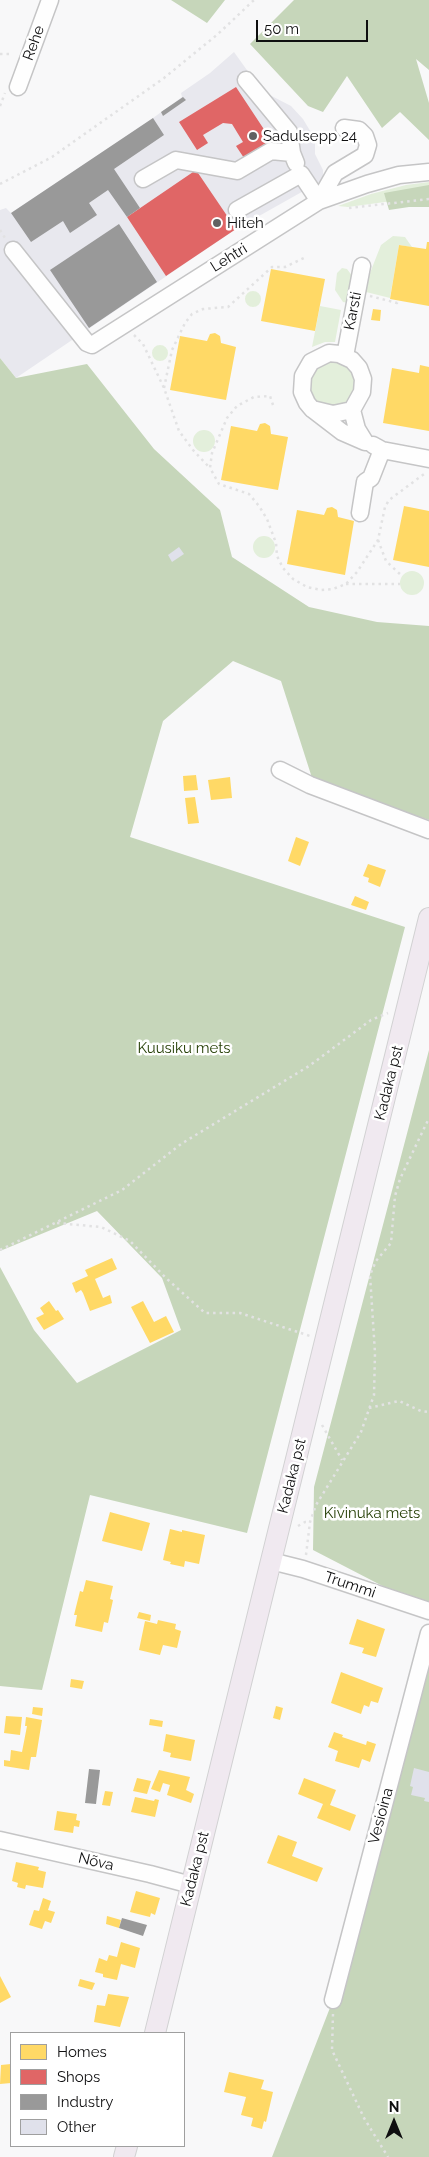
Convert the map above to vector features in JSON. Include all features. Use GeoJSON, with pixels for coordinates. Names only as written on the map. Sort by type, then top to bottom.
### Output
{"type":"FeatureCollection","features":[{"type":"Feature","properties":{"kind":"main road","name":"Kadaka pst"},"geometry":{"type":"LineString","coordinates":[[155,2032],[429,918]]}},
{"type":"Feature","properties":{"kind":"street","name":"Rehe"},"geometry":{"type":"LineString","coordinates":[[18,87],[50,0]]}},
{"type":"Feature","properties":{"kind":"street"},"geometry":{"type":"LineString","coordinates":[[246,80],[289,132],[292,153],[301,174],[319,201],[335,173],[365,155],[368,145],[365,136],[359,130],[344,128]]}},
{"type":"Feature","properties":{"kind":"street"},"geometry":{"type":"LineString","coordinates":[[143,179],[176,160],[238,171],[271,151],[292,153]]}},
{"type":"Feature","properties":{"kind":"street","name":"Lehtri"},"geometry":{"type":"LineString","coordinates":[[13,250],[87,343],[92,345],[319,201],[399,175],[429,172]]}},
{"type":"Feature","properties":{"kind":"street"},"geometry":{"type":"LineString","coordinates":[[237,210],[301,174]]}},
{"type":"Feature","properties":{"kind":"street","name":"Karsti"},"geometry":{"type":"LineString","coordinates":[[345,356],[362,266]]}},
{"type":"Feature","properties":{"kind":"street"},"geometry":{"type":"LineString","coordinates":[[365,442],[357,429],[352,410],[362,392],[362,379],[359,368],[352,360],[345,356],[329,353],[310,362],[303,376],[302,385],[307,403],[312,409],[342,432],[382,450],[429,459]]}},
{"type":"Feature","properties":{"kind":"street"},"geometry":{"type":"LineString","coordinates":[[312,409],[333,414],[352,410]]}},
{"type":"Feature","properties":{"kind":"street"},"geometry":{"type":"LineString","coordinates":[[360,513],[366,482],[371,478],[382,450]]}},
{"type":"Feature","properties":{"kind":"street"},"geometry":{"type":"LineString","coordinates":[[280,770],[310,785],[429,830]]}},
{"type":"Feature","properties":{"kind":"street","name":"Trummi"},"geometry":{"type":"LineString","coordinates":[[271,1561],[303,1569],[429,1611]]}},
{"type":"Feature","properties":{"kind":"street","name":"Vesioina"},"geometry":{"type":"LineString","coordinates":[[334,2000],[429,1633]]}},
{"type":"Feature","properties":{"kind":"street","name":"Nõva"},"geometry":{"type":"LineString","coordinates":[[0,1840],[191,1885]]}},
{"type":"Feature","properties":{"kind":"path"},"geometry":{"type":"LineString","coordinates":[[0,184],[52,157],[164,78],[218,34],[254,0]]}},
{"type":"Feature","properties":{"kind":"path"},"geometry":{"type":"LineString","coordinates":[[0,54],[19,53]]}},
{"type":"Feature","properties":{"kind":"path"},"geometry":{"type":"LineString","coordinates":[[344,208],[429,199]]}},
{"type":"Feature","properties":{"kind":"path"},"geometry":{"type":"LineString","coordinates":[[164,388],[172,350],[185,323],[192,314],[203,309],[228,307],[272,267],[284,267],[304,258]]}},
{"type":"Feature","properties":{"kind":"path"},"geometry":{"type":"LineString","coordinates":[[357,293],[397,303],[398,301]]}},
{"type":"Feature","properties":{"kind":"path"},"geometry":{"type":"LineString","coordinates":[[124,325],[143,344],[164,388],[179,431],[210,468],[219,484],[249,494],[259,506],[267,519],[276,543],[277,556],[283,568],[293,579],[308,587],[321,590],[334,589],[346,584],[358,572],[378,540],[385,507],[389,500],[429,471]]}},
{"type":"Feature","properties":{"kind":"path"},"geometry":{"type":"LineString","coordinates":[[210,468],[212,453],[227,418],[237,406],[254,397],[270,396],[273,405]]}},
{"type":"Feature","properties":{"kind":"path"},"geometry":{"type":"LineString","coordinates":[[378,540],[386,561],[402,576]]}},
{"type":"Feature","properties":{"kind":"path"},"geometry":{"type":"LineString","coordinates":[[346,584],[400,584]]}},
{"type":"Feature","properties":{"kind":"path"},"geometry":{"type":"LineString","coordinates":[[0,1250],[122,1190],[181,1144],[309,1066],[372,1020],[408,1006]]}},
{"type":"Feature","properties":{"kind":"path"},"geometry":{"type":"LineString","coordinates":[[305,1561],[310,1522],[316,1505],[361,1432],[374,1395],[375,1353],[370,1275],[376,1261],[391,1243],[395,1196],[400,1179],[429,1118]]}},
{"type":"Feature","properties":{"kind":"path"},"geometry":{"type":"LineString","coordinates":[[55,1223],[101,1227],[130,1241],[204,1313],[240,1313],[326,1340]]}},
{"type":"Feature","properties":{"kind":"path"},"geometry":{"type":"LineString","coordinates":[[369,1408],[399,1401],[420,1411],[429,1412]]}},
{"type":"Feature","properties":{"kind":"path"},"geometry":{"type":"LineString","coordinates":[[322,1424],[342,1460]]}},
{"type":"Feature","properties":{"kind":"path"},"geometry":{"type":"LineString","coordinates":[[298,1526],[305,1522],[310,1522]]}},
{"type":"Feature","properties":{"kind":"path"},"geometry":{"type":"LineString","coordinates":[[334,2000],[332,2050],[364,2118],[388,2157]]}},
{"type":"Feature","properties":{"kind":"shaded area"},"geometry":{"type":"Polygon","coordinates":[[[234,52],[262,91],[291,106],[303,119],[315,139],[315,154],[323,170],[323,180],[236,229],[16,378],[0,358],[0,210],[6,208],[11,213],[153,118],[182,97],[181,93],[210,73],[234,52]]]}},
{"type":"Feature","properties":{"kind":"green space"},"geometry":{"type":"Polygon","coordinates":[[[171,0],[225,0],[207,23],[171,0]]]}},
{"type":"Feature","properties":{"kind":"green space"},"geometry":{"type":"Polygon","coordinates":[[[294,0],[429,0],[429,70],[416,59],[429,103],[429,140],[400,112],[382,128],[347,76],[323,112],[308,106],[250,44],[294,0]]]}},
{"type":"Feature","properties":{"kind":"green space"},"geometry":{"type":"Polygon","coordinates":[[[429,182],[429,196],[348,207],[338,206],[371,194],[406,185],[429,182]]]}},
{"type":"Feature","properties":{"kind":"green space"},"geometry":{"type":"Polygon","coordinates":[[[429,185],[429,207],[389,210],[384,193],[429,185]]]}},
{"type":"Feature","properties":{"kind":"green space"},"geometry":{"type":"Polygon","coordinates":[[[393,236],[405,237],[412,247],[399,245],[390,298],[366,292],[368,278],[381,245],[393,236]]]}},
{"type":"Feature","properties":{"kind":"green space"},"geometry":{"type":"Polygon","coordinates":[[[342,268],[347,269],[353,277],[349,303],[343,302],[335,290],[337,273],[342,268]]]}},
{"type":"Feature","properties":{"kind":"green space"},"geometry":{"type":"Polygon","coordinates":[[[250,291],[256,291],[261,296],[259,305],[250,307],[245,302],[245,296],[250,291]]]}},
{"type":"Feature","properties":{"kind":"green space"},"geometry":{"type":"Polygon","coordinates":[[[320,306],[341,310],[335,342],[325,342],[312,347],[320,306]]]}},
{"type":"Feature","properties":{"kind":"green space"},"geometry":{"type":"Polygon","coordinates":[[[157,345],[163,345],[168,350],[166,359],[157,361],[152,356],[152,350],[157,345]]]}},
{"type":"Feature","properties":{"kind":"green space","name":"Kuusiku mets"},"geometry":{"type":"Polygon","coordinates":[[[0,358],[16,378],[87,364],[154,449],[220,510],[232,557],[309,607],[377,622],[429,626],[429,820],[313,781],[281,681],[233,661],[163,721],[130,837],[405,927],[247,1533],[90,1495],[42,1690],[0,1686],[0,1267],[34,1330],[77,1383],[181,1330],[162,1278],[97,1211],[0,1251],[0,358]]]}},
{"type":"Feature","properties":{"kind":"green space"},"geometry":{"type":"Polygon","coordinates":[[[337,361],[341,362],[351,371],[354,375],[354,393],[345,403],[337,407],[327,407],[319,403],[310,393],[309,379],[313,371],[323,362],[337,361]]]}},
{"type":"Feature","properties":{"kind":"green space"},"geometry":{"type":"Polygon","coordinates":[[[204,430],[212,433],[215,441],[212,449],[204,452],[196,449],[193,441],[196,433],[204,430]]]}},
{"type":"Feature","properties":{"kind":"green space"},"geometry":{"type":"Polygon","coordinates":[[[264,536],[274,543],[275,547],[268,557],[264,558],[254,551],[253,547],[260,537],[264,536]]]}},
{"type":"Feature","properties":{"kind":"green space"},"geometry":{"type":"Polygon","coordinates":[[[412,571],[420,575],[424,583],[420,591],[412,595],[404,591],[400,583],[404,575],[412,571]]]}},
{"type":"Feature","properties":{"kind":"green space","name":"Kivinuka mets"},"geometry":{"type":"Polygon","coordinates":[[[429,1050],[429,1610],[313,1550],[314,1487],[429,1050]]]}},
{"type":"Feature","properties":{"kind":"green space"},"geometry":{"type":"Polygon","coordinates":[[[429,1633],[429,2157],[272,2157],[333,2000],[429,1633]]]}},
{"type":"Feature","properties":{"kind":"building: Homes"},"geometry":{"type":"Polygon","coordinates":[[[427,242],[429,242],[429,306],[390,299],[399,245],[426,249],[427,242]]]}},
{"type":"Feature","properties":{"kind":"building: Homes"},"geometry":{"type":"Polygon","coordinates":[[[271,269],[325,279],[315,331],[261,321],[271,269]]]}},
{"type":"Feature","properties":{"kind":"building: Homes"},"geometry":{"type":"Polygon","coordinates":[[[373,309],[381,310],[380,321],[371,320],[373,309]]]}},
{"type":"Feature","properties":{"kind":"building: Homes"},"geometry":{"type":"Polygon","coordinates":[[[215,333],[220,336],[221,343],[236,347],[226,400],[170,390],[180,336],[207,341],[210,334],[215,333]]]}},
{"type":"Feature","properties":{"kind":"building: Homes"},"geometry":{"type":"Polygon","coordinates":[[[420,365],[429,367],[429,431],[383,423],[392,368],[419,373],[420,365]]]}},
{"type":"Feature","properties":{"kind":"building: Homes"},"geometry":{"type":"Polygon","coordinates":[[[265,423],[270,426],[271,434],[288,437],[278,490],[221,480],[231,426],[257,431],[260,424],[265,423]]]}},
{"type":"Feature","properties":{"kind":"building: Homes"},"geometry":{"type":"Polygon","coordinates":[[[404,506],[429,511],[429,567],[393,560],[404,506]]]}},
{"type":"Feature","properties":{"kind":"building: Homes"},"geometry":{"type":"Polygon","coordinates":[[[332,507],[337,510],[338,517],[354,521],[345,575],[287,564],[297,510],[324,515],[327,508],[332,507]]]}},
{"type":"Feature","properties":{"kind":"building: Homes"},"geometry":{"type":"Polygon","coordinates":[[[196,775],[198,790],[184,791],[183,776],[196,775]]]}},
{"type":"Feature","properties":{"kind":"building: Homes"},"geometry":{"type":"Polygon","coordinates":[[[230,777],[232,798],[211,800],[208,780],[230,777]]]}},
{"type":"Feature","properties":{"kind":"building: Homes"},"geometry":{"type":"Polygon","coordinates":[[[195,797],[199,823],[188,824],[185,798],[195,797]]]}},
{"type":"Feature","properties":{"kind":"building: Homes"},"geometry":{"type":"Polygon","coordinates":[[[296,837],[309,842],[300,866],[288,861],[296,837]]]}},
{"type":"Feature","properties":{"kind":"building: Homes"},"geometry":{"type":"Polygon","coordinates":[[[368,864],[386,870],[380,887],[368,882],[369,878],[363,876],[368,864]]]}},
{"type":"Feature","properties":{"kind":"building: Homes"},"geometry":{"type":"Polygon","coordinates":[[[355,896],[369,902],[366,910],[351,905],[355,896]]]}},
{"type":"Feature","properties":{"kind":"building: Homes"},"geometry":{"type":"Polygon","coordinates":[[[112,1258],[117,1269],[95,1279],[103,1298],[110,1295],[112,1303],[90,1311],[83,1293],[81,1290],[76,1293],[72,1283],[88,1276],[85,1270],[112,1258]]]}},
{"type":"Feature","properties":{"kind":"building: Homes"},"geometry":{"type":"Polygon","coordinates":[[[49,1301],[64,1319],[44,1330],[36,1318],[44,1314],[40,1308],[49,1301]]]}},
{"type":"Feature","properties":{"kind":"building: Homes"},"geometry":{"type":"Polygon","coordinates":[[[143,1301],[154,1322],[166,1316],[174,1332],[150,1343],[131,1307],[143,1301]]]}},
{"type":"Feature","properties":{"kind":"building: Homes"},"geometry":{"type":"Polygon","coordinates":[[[110,1512],[150,1523],[142,1551],[102,1541],[110,1512]]]}},
{"type":"Feature","properties":{"kind":"building: Homes"},"geometry":{"type":"Polygon","coordinates":[[[170,1529],[205,1535],[199,1564],[185,1561],[184,1567],[170,1564],[171,1562],[163,1560],[170,1529]]]}},
{"type":"Feature","properties":{"kind":"building: Homes"},"geometry":{"type":"Polygon","coordinates":[[[86,1580],[113,1586],[110,1599],[113,1600],[108,1623],[104,1622],[102,1632],[75,1626],[77,1615],[74,1615],[80,1591],[83,1592],[86,1580]]]}},
{"type":"Feature","properties":{"kind":"building: Homes"},"geometry":{"type":"Polygon","coordinates":[[[139,1612],[151,1615],[150,1621],[137,1618],[139,1612]]]}},
{"type":"Feature","properties":{"kind":"building: Homes"},"geometry":{"type":"Polygon","coordinates":[[[357,1619],[385,1629],[376,1657],[362,1653],[364,1648],[349,1644],[357,1619]]]}},
{"type":"Feature","properties":{"kind":"building: Homes"},"geometry":{"type":"Polygon","coordinates":[[[158,1620],[176,1624],[175,1629],[181,1631],[177,1648],[163,1645],[160,1655],[139,1650],[145,1621],[157,1624],[158,1620]]]}},
{"type":"Feature","properties":{"kind":"building: Homes"},"geometry":{"type":"Polygon","coordinates":[[[341,1672],[383,1688],[378,1703],[371,1701],[369,1707],[364,1705],[361,1714],[331,1703],[341,1672]]]}},
{"type":"Feature","properties":{"kind":"building: Homes"},"geometry":{"type":"Polygon","coordinates":[[[71,1679],[84,1681],[82,1689],[70,1687],[71,1679]]]}},
{"type":"Feature","properties":{"kind":"building: Homes"},"geometry":{"type":"Polygon","coordinates":[[[276,1706],[283,1708],[280,1720],[273,1718],[276,1706]]]}},
{"type":"Feature","properties":{"kind":"building: Homes"},"geometry":{"type":"Polygon","coordinates":[[[33,1707],[43,1708],[42,1716],[32,1714],[33,1707]]]}},
{"type":"Feature","properties":{"kind":"building: Homes"},"geometry":{"type":"Polygon","coordinates":[[[6,1716],[22,1717],[20,1735],[4,1733],[6,1716]]]}},
{"type":"Feature","properties":{"kind":"building: Homes"},"geometry":{"type":"Polygon","coordinates":[[[26,1717],[42,1720],[36,1757],[31,1757],[29,1770],[4,1766],[4,1760],[10,1761],[11,1750],[22,1752],[27,1726],[25,1726],[26,1717]]]}},
{"type":"Feature","properties":{"kind":"building: Homes"},"geometry":{"type":"Polygon","coordinates":[[[150,1719],[163,1721],[162,1727],[149,1725],[150,1719]]]}},
{"type":"Feature","properties":{"kind":"building: Homes"},"geometry":{"type":"Polygon","coordinates":[[[334,1732],[343,1735],[342,1737],[366,1745],[367,1741],[376,1744],[370,1762],[362,1759],[359,1768],[335,1761],[338,1751],[328,1747],[334,1732]]]}},
{"type":"Feature","properties":{"kind":"building: Homes"},"geometry":{"type":"Polygon","coordinates":[[[166,1734],[195,1740],[191,1761],[170,1757],[171,1753],[163,1751],[166,1734]]]}},
{"type":"Feature","properties":{"kind":"building: Homes"},"geometry":{"type":"Polygon","coordinates":[[[159,1770],[190,1777],[186,1790],[194,1794],[191,1803],[167,1795],[170,1785],[163,1783],[160,1792],[151,1789],[159,1770]]]}},
{"type":"Feature","properties":{"kind":"building: Homes"},"geometry":{"type":"Polygon","coordinates":[[[137,1778],[151,1781],[147,1794],[133,1791],[137,1778]]]}},
{"type":"Feature","properties":{"kind":"building: Homes"},"geometry":{"type":"Polygon","coordinates":[[[304,1778],[336,1790],[330,1805],[356,1815],[350,1831],[317,1818],[323,1804],[298,1794],[304,1778]]]}},
{"type":"Feature","properties":{"kind":"building: Homes"},"geometry":{"type":"Polygon","coordinates":[[[105,1791],[113,1792],[110,1806],[102,1805],[105,1791]]]}},
{"type":"Feature","properties":{"kind":"building: Homes"},"geometry":{"type":"Polygon","coordinates":[[[135,1797],[154,1801],[155,1799],[159,1800],[155,1817],[131,1812],[135,1797]]]}},
{"type":"Feature","properties":{"kind":"building: Homes"},"geometry":{"type":"Polygon","coordinates":[[[57,1811],[77,1814],[76,1820],[80,1821],[79,1827],[74,1826],[73,1833],[54,1830],[57,1811]]]}},
{"type":"Feature","properties":{"kind":"building: Homes"},"geometry":{"type":"Polygon","coordinates":[[[278,1835],[297,1842],[292,1856],[323,1868],[317,1882],[267,1863],[278,1835]]]}},
{"type":"Feature","properties":{"kind":"building: Homes"},"geometry":{"type":"Polygon","coordinates":[[[16,1862],[39,1867],[38,1870],[46,1872],[43,1888],[26,1885],[25,1889],[17,1887],[18,1883],[12,1881],[16,1862]]]}},
{"type":"Feature","properties":{"kind":"building: Homes"},"geometry":{"type":"Polygon","coordinates":[[[136,1891],[160,1898],[155,1915],[151,1913],[150,1917],[130,1912],[136,1891]]]}},
{"type":"Feature","properties":{"kind":"building: Homes"},"geometry":{"type":"Polygon","coordinates":[[[43,1898],[51,1901],[48,1910],[55,1912],[51,1923],[45,1921],[42,1929],[29,1925],[34,1910],[39,1911],[43,1898]]]}},
{"type":"Feature","properties":{"kind":"building: Homes"},"geometry":{"type":"Polygon","coordinates":[[[107,1916],[121,1920],[119,1928],[106,1924],[107,1916]]]}},
{"type":"Feature","properties":{"kind":"building: Homes"},"geometry":{"type":"Polygon","coordinates":[[[121,1942],[140,1948],[135,1968],[121,1964],[117,1980],[103,1977],[103,1974],[95,1972],[99,1958],[107,1961],[109,1955],[117,1957],[121,1942]]]}},
{"type":"Feature","properties":{"kind":"building: Homes"},"geometry":{"type":"Polygon","coordinates":[[[0,1976],[11,1997],[0,2003],[0,1976]]]}},
{"type":"Feature","properties":{"kind":"building: Homes"},"geometry":{"type":"Polygon","coordinates":[[[80,1979],[95,1983],[92,1990],[78,1986],[80,1979]]]}},
{"type":"Feature","properties":{"kind":"building: Homes"},"geometry":{"type":"Polygon","coordinates":[[[108,1994],[129,1997],[120,2027],[94,2022],[97,2005],[105,2006],[108,1994]]]}},
{"type":"Feature","properties":{"kind":"building: Homes"},"geometry":{"type":"Polygon","coordinates":[[[10,2064],[10,2083],[0,2084],[1,2065],[10,2064]]]}},
{"type":"Feature","properties":{"kind":"building: Homes"},"geometry":{"type":"Polygon","coordinates":[[[229,2072],[264,2080],[261,2089],[273,2092],[266,2122],[264,2121],[262,2129],[251,2126],[253,2118],[241,2115],[246,2097],[224,2092],[229,2072]]]}},
{"type":"Feature","properties":{"kind":"building: Shops"},"geometry":{"type":"Polygon","coordinates":[[[236,87],[271,140],[263,145],[265,149],[259,153],[256,149],[244,158],[236,146],[243,142],[232,124],[223,123],[203,135],[208,143],[197,150],[179,122],[236,87]]]}},
{"type":"Feature","properties":{"kind":"building: Shops"},"geometry":{"type":"Polygon","coordinates":[[[196,170],[236,229],[166,276],[127,217],[196,170]]]}},
{"type":"Feature","properties":{"kind":"building: Industry"},"geometry":{"type":"Polygon","coordinates":[[[183,97],[186,100],[163,116],[161,112],[183,97]]]}},
{"type":"Feature","properties":{"kind":"building: Industry"},"geometry":{"type":"Polygon","coordinates":[[[153,118],[164,135],[114,169],[140,208],[127,217],[108,190],[89,203],[97,215],[70,233],[63,221],[31,242],[11,213],[153,118]]]}},
{"type":"Feature","properties":{"kind":"building: Industry"},"geometry":{"type":"Polygon","coordinates":[[[119,224],[157,282],[89,328],[50,270],[119,224]]]}},
{"type":"Feature","properties":{"kind":"building: Industry"},"geometry":{"type":"Polygon","coordinates":[[[89,1769],[100,1770],[96,1804],[85,1803],[89,1769]]]}},
{"type":"Feature","properties":{"kind":"building: Industry"},"geometry":{"type":"Polygon","coordinates":[[[122,1918],[147,1925],[143,1936],[119,1928],[122,1918]]]}},
{"type":"Feature","properties":{"kind":"building: Other"},"geometry":{"type":"Polygon","coordinates":[[[179,547],[184,554],[172,562],[168,555],[179,547]]]}},
{"type":"Feature","properties":{"kind":"building: Other"},"geometry":{"type":"Polygon","coordinates":[[[414,1768],[429,1772],[429,1802],[424,1801],[425,1798],[411,1795],[413,1787],[410,1786],[414,1768]]]}},
{"type":"Feature","properties":{"kind":"place","name":"Sadulsepp 24"},"geometry":{"type":"Point","coordinates":[253,136]}},
{"type":"Feature","properties":{"kind":"place","name":"Hiteh"},"geometry":{"type":"Point","coordinates":[217,223]}}]}
